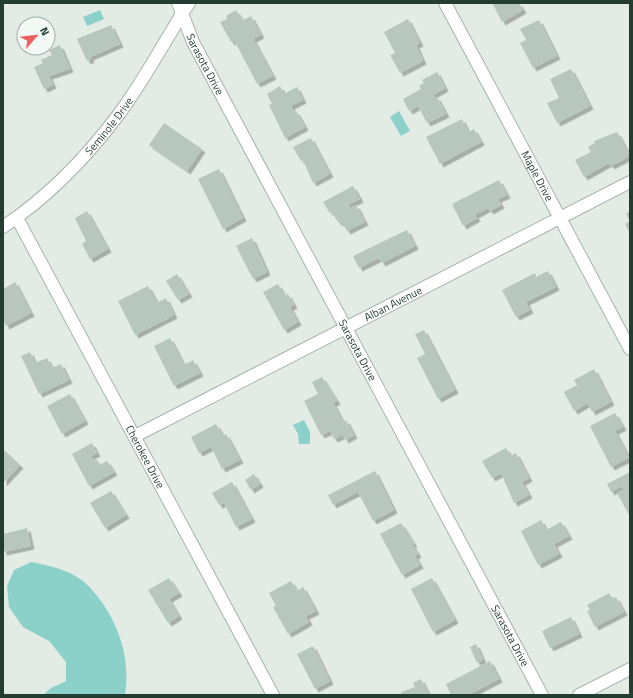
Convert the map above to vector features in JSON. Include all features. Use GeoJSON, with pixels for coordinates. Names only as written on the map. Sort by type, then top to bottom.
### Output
{"type":"FeatureCollection","features":[{"type":"Feature","properties":{"kind":"street","name":"Seminole Drive"},"geometry":{"type":"LineString","coordinates":[[3,227],[17,218],[46,194],[94,146],[119,113],[180,8],[189,3]]}},
{"type":"Feature","properties":{"kind":"street","name":"Maple Drive"},"geometry":{"type":"LineString","coordinates":[[445,3],[630,349]]}},
{"type":"Feature","properties":{"kind":"street","name":"Sarasota Drive"},"geometry":{"type":"LineString","coordinates":[[180,8],[193,42],[542,695]]}},
{"type":"Feature","properties":{"kind":"street","name":"Alban Avenue"},"geometry":{"type":"LineString","coordinates":[[135,436],[630,182]]}},
{"type":"Feature","properties":{"kind":"street","name":"Cherokee Drive"},"geometry":{"type":"LineString","coordinates":[[17,218],[273,695]]}},
{"type":"Feature","properties":{"kind":"street"},"geometry":{"type":"LineString","coordinates":[[579,695],[630,669]]}},
{"type":"Feature","properties":{"kind":"water"},"geometry":{"type":"Polygon","coordinates":[[[100,10],[104,19],[87,26],[83,17],[100,10]]]}},
{"type":"Feature","properties":{"kind":"water"},"geometry":{"type":"Polygon","coordinates":[[[399,111],[410,131],[401,136],[390,117],[399,111]]]}},
{"type":"Feature","properties":{"kind":"water"},"geometry":{"type":"Polygon","coordinates":[[[304,420],[310,432],[310,444],[299,444],[298,434],[293,425],[304,420]]]}},
{"type":"Feature","properties":{"kind":"water"},"geometry":{"type":"Polygon","coordinates":[[[31,562],[58,568],[77,577],[94,592],[104,605],[112,618],[123,648],[126,663],[125,695],[43,695],[51,688],[66,681],[66,662],[49,641],[23,627],[9,607],[7,586],[14,570],[31,562]]]}},
{"type":"Feature","properties":{"kind":"building"},"geometry":{"type":"Polygon","coordinates":[[[492,3],[519,3],[523,10],[502,22],[492,3]]]}},
{"type":"Feature","properties":{"kind":"building"},"geometry":{"type":"Polygon","coordinates":[[[236,10],[243,20],[251,16],[261,35],[253,39],[273,76],[257,84],[234,40],[231,42],[220,22],[227,19],[226,16],[236,10]]]}},
{"type":"Feature","properties":{"kind":"building"},"geometry":{"type":"Polygon","coordinates":[[[408,19],[420,43],[416,45],[423,61],[400,73],[390,55],[395,53],[384,32],[408,19]]]}},
{"type":"Feature","properties":{"kind":"building"},"geometry":{"type":"Polygon","coordinates":[[[539,20],[557,56],[533,68],[520,43],[526,40],[520,29],[539,20]]]}},
{"type":"Feature","properties":{"kind":"building"},"geometry":{"type":"Polygon","coordinates":[[[111,25],[120,44],[90,57],[91,59],[87,61],[77,39],[111,25]]]}},
{"type":"Feature","properties":{"kind":"building"},"geometry":{"type":"Polygon","coordinates":[[[60,45],[70,69],[49,76],[53,85],[44,89],[34,67],[43,63],[41,60],[50,56],[56,56],[56,47],[60,45]]]}},
{"type":"Feature","properties":{"kind":"building"},"geometry":{"type":"Polygon","coordinates":[[[571,69],[590,106],[557,123],[547,103],[559,98],[550,79],[571,69]]]}},
{"type":"Feature","properties":{"kind":"building"},"geometry":{"type":"Polygon","coordinates":[[[437,72],[445,88],[433,95],[435,98],[437,97],[446,114],[427,123],[418,106],[409,111],[403,99],[421,89],[419,86],[424,83],[422,80],[437,72]]]}},
{"type":"Feature","properties":{"kind":"building"},"geometry":{"type":"Polygon","coordinates":[[[280,86],[284,94],[297,87],[303,100],[291,106],[294,112],[296,111],[305,127],[285,138],[269,105],[272,104],[267,94],[280,86]]]}},
{"type":"Feature","properties":{"kind":"building"},"geometry":{"type":"Polygon","coordinates":[[[462,119],[468,132],[474,129],[481,142],[440,164],[426,137],[462,119]]]}},
{"type":"Feature","properties":{"kind":"building"},"geometry":{"type":"Polygon","coordinates":[[[164,123],[202,149],[187,171],[149,145],[164,123]]]}},
{"type":"Feature","properties":{"kind":"building"},"geometry":{"type":"Polygon","coordinates":[[[617,132],[630,156],[611,166],[609,163],[584,177],[575,160],[591,152],[588,147],[595,143],[594,141],[617,132]]]}},
{"type":"Feature","properties":{"kind":"building"},"geometry":{"type":"Polygon","coordinates":[[[311,138],[330,174],[313,183],[303,160],[301,161],[293,147],[311,138]]]}},
{"type":"Feature","properties":{"kind":"building"},"geometry":{"type":"Polygon","coordinates":[[[219,169],[243,218],[223,229],[198,179],[219,169]]]}},
{"type":"Feature","properties":{"kind":"building"},"geometry":{"type":"Polygon","coordinates":[[[499,180],[507,195],[498,199],[501,205],[490,211],[488,208],[475,215],[477,218],[463,226],[452,204],[499,180]]]}},
{"type":"Feature","properties":{"kind":"building"},"geometry":{"type":"Polygon","coordinates":[[[353,186],[360,199],[348,205],[350,208],[356,205],[365,222],[347,231],[341,221],[339,223],[331,212],[329,212],[323,202],[353,186]]]}},
{"type":"Feature","properties":{"kind":"building"},"geometry":{"type":"Polygon","coordinates":[[[87,211],[108,249],[90,259],[82,244],[86,241],[75,218],[87,211]]]}},
{"type":"Feature","properties":{"kind":"building"},"geometry":{"type":"Polygon","coordinates":[[[630,211],[630,221],[626,214],[630,211]]]}},
{"type":"Feature","properties":{"kind":"building"},"geometry":{"type":"Polygon","coordinates":[[[630,221],[630,234],[625,224],[630,221]]]}},
{"type":"Feature","properties":{"kind":"building"},"geometry":{"type":"Polygon","coordinates":[[[407,230],[415,246],[382,263],[379,258],[359,268],[353,256],[407,230]]]}},
{"type":"Feature","properties":{"kind":"building"},"geometry":{"type":"Polygon","coordinates":[[[252,238],[267,272],[253,279],[236,246],[252,238]]]}},
{"type":"Feature","properties":{"kind":"building"},"geometry":{"type":"Polygon","coordinates":[[[548,271],[556,287],[526,302],[530,310],[516,317],[502,290],[535,273],[536,277],[548,271]]]}},
{"type":"Feature","properties":{"kind":"building"},"geometry":{"type":"Polygon","coordinates":[[[177,274],[189,294],[178,300],[166,281],[177,274]]]}},
{"type":"Feature","properties":{"kind":"building"},"geometry":{"type":"Polygon","coordinates":[[[15,282],[31,313],[6,326],[3,320],[3,289],[15,282]]]}},
{"type":"Feature","properties":{"kind":"building"},"geometry":{"type":"Polygon","coordinates":[[[278,284],[285,296],[288,294],[294,305],[290,307],[298,322],[284,330],[263,292],[278,284]]]}},
{"type":"Feature","properties":{"kind":"building"},"geometry":{"type":"Polygon","coordinates":[[[148,286],[157,303],[166,298],[174,315],[135,335],[118,301],[148,286]]]}},
{"type":"Feature","properties":{"kind":"building"},"geometry":{"type":"Polygon","coordinates":[[[424,330],[455,390],[438,399],[417,358],[425,354],[415,334],[424,330]]]}},
{"type":"Feature","properties":{"kind":"building"},"geometry":{"type":"Polygon","coordinates":[[[170,338],[184,365],[193,360],[200,373],[174,386],[154,346],[170,338]]]}},
{"type":"Feature","properties":{"kind":"building"},"geometry":{"type":"Polygon","coordinates":[[[30,352],[35,363],[47,358],[52,368],[61,364],[69,380],[39,394],[21,356],[30,352]]]}},
{"type":"Feature","properties":{"kind":"building"},"geometry":{"type":"Polygon","coordinates":[[[594,369],[611,402],[592,412],[588,403],[574,411],[564,392],[577,385],[574,380],[594,369]]]}},
{"type":"Feature","properties":{"kind":"building"},"geometry":{"type":"Polygon","coordinates":[[[322,377],[337,401],[333,403],[343,422],[346,420],[354,435],[345,440],[343,435],[334,439],[330,431],[321,435],[304,401],[318,394],[312,382],[322,377]]]}},
{"type":"Feature","properties":{"kind":"building"},"geometry":{"type":"Polygon","coordinates":[[[70,394],[85,421],[62,434],[47,406],[70,394]]]}},
{"type":"Feature","properties":{"kind":"building"},"geometry":{"type":"Polygon","coordinates":[[[615,413],[623,427],[615,431],[629,458],[611,467],[590,426],[615,413]]]}},
{"type":"Feature","properties":{"kind":"building"},"geometry":{"type":"Polygon","coordinates":[[[216,424],[223,436],[226,434],[240,460],[222,469],[211,447],[199,453],[191,437],[216,424]]]}},
{"type":"Feature","properties":{"kind":"building"},"geometry":{"type":"Polygon","coordinates":[[[92,443],[97,453],[91,456],[94,461],[97,460],[100,465],[107,461],[114,472],[89,486],[72,454],[92,443]]]}},
{"type":"Feature","properties":{"kind":"building"},"geometry":{"type":"Polygon","coordinates":[[[506,448],[511,456],[516,453],[529,478],[522,482],[529,495],[514,503],[501,473],[492,478],[482,461],[506,448]]]}},
{"type":"Feature","properties":{"kind":"building"},"geometry":{"type":"Polygon","coordinates":[[[3,449],[20,465],[3,483],[3,449]]]}},
{"type":"Feature","properties":{"kind":"building"},"geometry":{"type":"Polygon","coordinates":[[[375,471],[394,510],[373,521],[358,492],[333,505],[328,495],[375,471]]]}},
{"type":"Feature","properties":{"kind":"building"},"geometry":{"type":"Polygon","coordinates":[[[630,472],[630,517],[617,493],[624,490],[622,486],[611,492],[607,484],[630,472]]]}},
{"type":"Feature","properties":{"kind":"building"},"geometry":{"type":"Polygon","coordinates":[[[254,474],[260,484],[251,490],[245,480],[254,474]]]}},
{"type":"Feature","properties":{"kind":"building"},"geometry":{"type":"Polygon","coordinates":[[[232,482],[252,519],[236,527],[224,503],[219,505],[212,493],[232,482]]]}},
{"type":"Feature","properties":{"kind":"building"},"geometry":{"type":"Polygon","coordinates":[[[111,491],[126,515],[105,528],[90,503],[111,491]]]}},
{"type":"Feature","properties":{"kind":"building"},"geometry":{"type":"Polygon","coordinates":[[[541,520],[546,530],[561,522],[569,536],[554,544],[559,554],[538,565],[521,531],[541,520]]]}},
{"type":"Feature","properties":{"kind":"building"},"geometry":{"type":"Polygon","coordinates":[[[401,523],[414,544],[412,544],[418,554],[415,556],[420,565],[402,575],[380,534],[401,523]]]}},
{"type":"Feature","properties":{"kind":"building"},"geometry":{"type":"Polygon","coordinates":[[[27,528],[31,546],[3,552],[3,534],[27,528]]]}},
{"type":"Feature","properties":{"kind":"building"},"geometry":{"type":"Polygon","coordinates":[[[169,578],[179,593],[169,599],[179,616],[168,623],[148,590],[169,578]]]}},
{"type":"Feature","properties":{"kind":"building"},"geometry":{"type":"Polygon","coordinates":[[[432,578],[455,620],[433,632],[411,589],[432,578]]]}},
{"type":"Feature","properties":{"kind":"building"},"geometry":{"type":"Polygon","coordinates":[[[291,581],[297,591],[303,587],[316,611],[306,616],[309,622],[288,634],[273,607],[276,606],[269,593],[291,581]]]}},
{"type":"Feature","properties":{"kind":"building"},"geometry":{"type":"Polygon","coordinates":[[[609,593],[612,599],[616,597],[624,612],[595,627],[587,611],[590,610],[587,605],[609,593]]]}},
{"type":"Feature","properties":{"kind":"building"},"geometry":{"type":"Polygon","coordinates":[[[571,617],[579,634],[550,648],[542,631],[571,617]]]}},
{"type":"Feature","properties":{"kind":"building"},"geometry":{"type":"Polygon","coordinates":[[[476,644],[483,660],[477,663],[470,647],[476,644]]]}},
{"type":"Feature","properties":{"kind":"building"},"geometry":{"type":"Polygon","coordinates":[[[313,646],[330,681],[315,689],[297,654],[313,646]]]}},
{"type":"Feature","properties":{"kind":"building"},"geometry":{"type":"Polygon","coordinates":[[[490,661],[499,679],[468,695],[451,695],[446,684],[490,661]]]}},
{"type":"Feature","properties":{"kind":"building"},"geometry":{"type":"Polygon","coordinates":[[[421,679],[429,695],[402,695],[401,692],[415,687],[413,683],[421,679]]]}}]}
